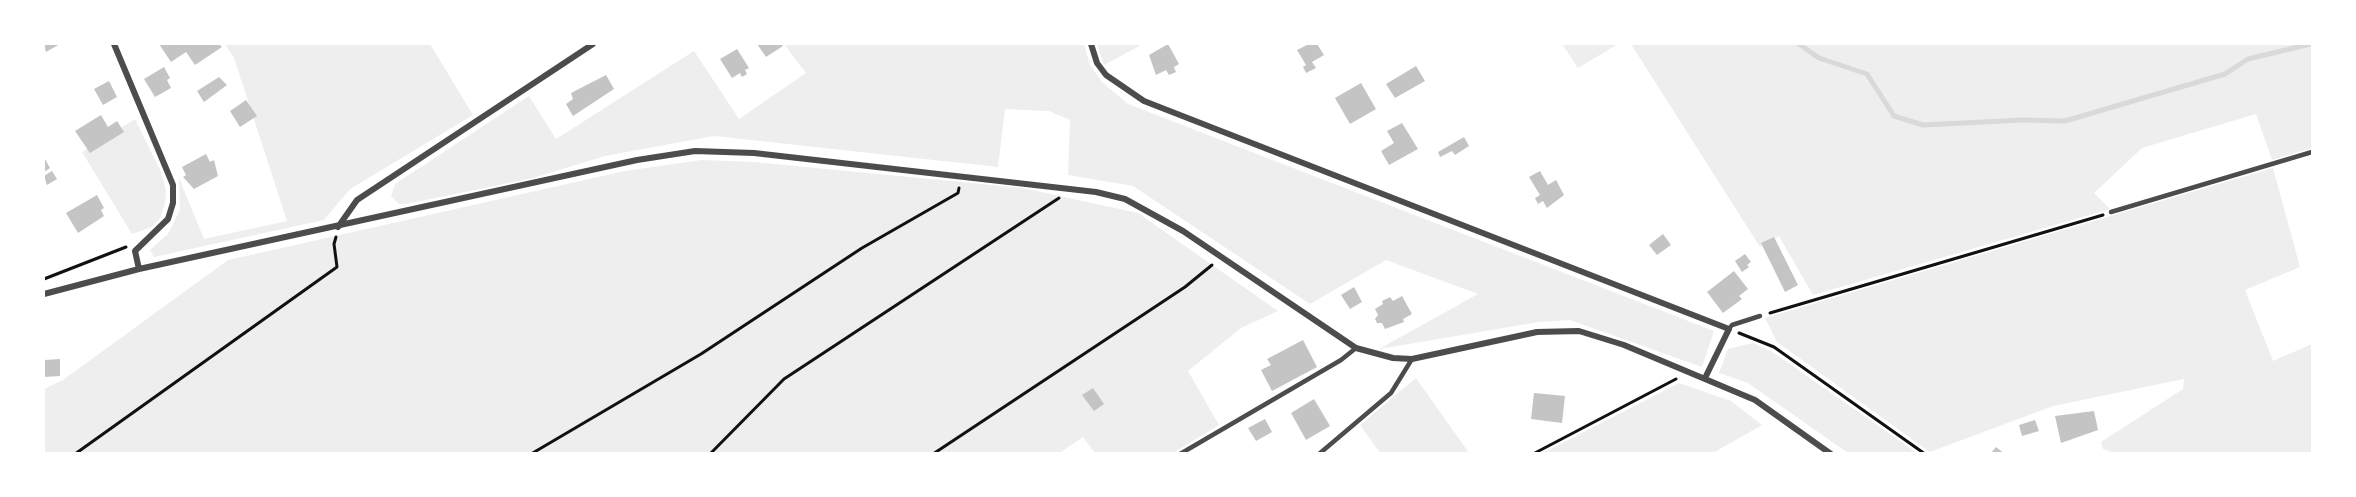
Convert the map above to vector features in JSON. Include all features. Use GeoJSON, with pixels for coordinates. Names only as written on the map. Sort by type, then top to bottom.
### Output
{"type":"FeatureCollection","features":[{"type":"Feature","properties":{"kind":"street"},"geometry":{"type":"LineString","coordinates":[[114,44],[173,185],[173,203],[168,219],[135,251],[139,269]]}},
{"type":"Feature","properties":{"kind":"street"},"geometry":{"type":"LineString","coordinates":[[338,227],[357,200],[593,44]]}},
{"type":"Feature","properties":{"kind":"street"},"geometry":{"type":"LineString","coordinates":[[1091,44],[1097,63],[1106,75],[1144,101],[1729,329],[1706,378]]}},
{"type":"Feature","properties":{"kind":"street"},"geometry":{"type":"LineString","coordinates":[[44,294],[139,269],[637,160],[695,151],[754,153],[1064,188],[1125,199],[1183,231],[1356,348],[1393,358],[1412,359],[1537,332],[1579,331],[1624,345],[1755,400],[1831,453]]}},
{"type":"Feature","properties":{"kind":"lane"},"geometry":{"type":"LineString","coordinates":[[2111,212],[2313,152]]}},
{"type":"Feature","properties":{"kind":"lane"},"geometry":{"type":"LineString","coordinates":[[1729,329],[1732,325],[1760,316]]}},
{"type":"Feature","properties":{"kind":"lane"},"geometry":{"type":"LineString","coordinates":[[1180,453],[1341,360],[1356,348]]}},
{"type":"Feature","properties":{"kind":"lane"},"geometry":{"type":"LineString","coordinates":[[1319,453],[1391,393],[1412,359]]}},
{"type":"Feature","properties":{"kind":"path"},"geometry":{"type":"LineString","coordinates":[[531,453],[701,354],[862,248],[958,193],[962,177]]}},
{"type":"Feature","properties":{"kind":"path"},"geometry":{"type":"LineString","coordinates":[[710,453],[784,379],[896,303],[1058,200],[1064,188]]}},
{"type":"Feature","properties":{"kind":"path"},"geometry":{"type":"LineString","coordinates":[[1760,316],[2111,212]]}},
{"type":"Feature","properties":{"kind":"path"},"geometry":{"type":"LineString","coordinates":[[75,453],[338,267],[334,244],[338,227]]}},
{"type":"Feature","properties":{"kind":"path"},"geometry":{"type":"LineString","coordinates":[[44,279],[131,244]]}},
{"type":"Feature","properties":{"kind":"path"},"geometry":{"type":"LineString","coordinates":[[933,453],[1185,287],[1221,257]]}},
{"type":"Feature","properties":{"kind":"path"},"geometry":{"type":"LineString","coordinates":[[1729,329],[1774,347],[1925,453]]}},
{"type":"Feature","properties":{"kind":"path"},"geometry":{"type":"LineString","coordinates":[[1533,453],[1674,381],[1686,370]]}},
{"type":"Feature","properties":{"kind":"shaded area"},"geometry":{"type":"Polygon","coordinates":[[[225,44],[430,44],[473,115],[350,189],[324,220],[154,257],[150,250],[168,234],[180,210],[179,178],[204,239],[287,221],[234,58],[225,44]]]}},
{"type":"Feature","properties":{"kind":"shaded area"},"geometry":{"type":"Polygon","coordinates":[[[784,44],[1084,44],[1090,65],[1102,82],[1128,104],[1714,331],[1702,367],[1570,320],[1539,322],[1379,349],[1478,294],[1386,260],[1310,304],[1133,186],[1068,175],[1070,120],[1049,111],[1005,109],[998,167],[714,136],[605,156],[533,178],[406,204],[399,204],[391,196],[395,184],[529,96],[556,139],[694,51],[739,119],[806,73],[784,44]]]}},
{"type":"Feature","properties":{"kind":"shaded area"},"geometry":{"type":"Polygon","coordinates":[[[1097,44],[1143,44],[1104,65],[1097,44]]]}},
{"type":"Feature","properties":{"kind":"shaded area"},"geometry":{"type":"Polygon","coordinates":[[[1562,44],[1618,44],[1578,68],[1562,44]]]}},
{"type":"Feature","properties":{"kind":"shaded area"},"geometry":{"type":"Polygon","coordinates":[[[1631,44],[2312,44],[2312,148],[2272,160],[2256,114],[2142,148],[2094,193],[2110,209],[1813,295],[1779,236],[1760,247],[1631,44]]]}},
{"type":"Feature","properties":{"kind":"shaded area"},"geometry":{"type":"Polygon","coordinates":[[[135,119],[161,172],[166,191],[160,218],[152,227],[132,234],[82,152],[135,119]]]}},
{"type":"Feature","properties":{"kind":"shaded area"},"geometry":{"type":"Polygon","coordinates":[[[701,160],[754,162],[1023,188],[1138,213],[1278,311],[1241,328],[1188,371],[1219,425],[1173,453],[1095,453],[1083,437],[1058,454],[44,454],[44,389],[63,380],[228,260],[625,171],[701,160]]]}},
{"type":"Feature","properties":{"kind":"shaded area"},"geometry":{"type":"Polygon","coordinates":[[[2273,168],[2300,267],[2245,290],[2273,361],[2312,344],[2312,453],[2117,454],[2103,449],[2101,442],[2183,389],[2184,379],[2053,406],[1930,452],[1777,342],[1765,318],[2273,168]]]}},
{"type":"Feature","properties":{"kind":"shaded area"},"geometry":{"type":"Polygon","coordinates":[[[1753,343],[1771,351],[1917,453],[1848,453],[1748,383],[1719,373],[1728,349],[1753,343]]]}},
{"type":"Feature","properties":{"kind":"shaded area"},"geometry":{"type":"Polygon","coordinates":[[[1416,378],[1469,453],[1380,453],[1360,425],[1416,378]]]}},
{"type":"Feature","properties":{"kind":"shaded area"},"geometry":{"type":"Polygon","coordinates":[[[1679,383],[1731,401],[1762,425],[1713,453],[1543,453],[1679,383]]]}},
{"type":"Feature","properties":{"kind":"building"},"geometry":{"type":"Polygon","coordinates":[[[44,44],[60,44],[46,52],[44,44]]]}},
{"type":"Feature","properties":{"kind":"building"},"geometry":{"type":"Polygon","coordinates":[[[159,44],[219,44],[222,47],[195,65],[186,52],[171,62],[159,44]]]}},
{"type":"Feature","properties":{"kind":"building"},"geometry":{"type":"Polygon","coordinates":[[[757,44],[781,44],[783,46],[766,57],[757,44]]]}},
{"type":"Feature","properties":{"kind":"building"},"geometry":{"type":"Polygon","coordinates":[[[1168,44],[1179,64],[1174,67],[1176,72],[1169,75],[1166,70],[1156,75],[1149,55],[1168,44]]]}},
{"type":"Feature","properties":{"kind":"building"},"geometry":{"type":"Polygon","coordinates":[[[1309,44],[1317,44],[1324,55],[1312,62],[1316,68],[1306,73],[1303,67],[1306,65],[1297,50],[1309,44]]]}},
{"type":"Feature","properties":{"kind":"building"},"geometry":{"type":"Polygon","coordinates":[[[737,49],[749,68],[745,70],[747,74],[742,77],[740,73],[732,78],[720,59],[737,49]]]}},
{"type":"Feature","properties":{"kind":"building"},"geometry":{"type":"Polygon","coordinates":[[[1416,66],[1425,81],[1395,98],[1386,84],[1416,66]]]}},
{"type":"Feature","properties":{"kind":"building"},"geometry":{"type":"Polygon","coordinates":[[[164,67],[170,78],[167,80],[171,88],[155,97],[144,79],[164,67]]]}},
{"type":"Feature","properties":{"kind":"building"},"geometry":{"type":"Polygon","coordinates":[[[606,75],[614,89],[573,116],[566,104],[573,99],[571,93],[606,75]]]}},
{"type":"Feature","properties":{"kind":"building"},"geometry":{"type":"Polygon","coordinates":[[[219,77],[227,85],[204,102],[197,91],[219,77]]]}},
{"type":"Feature","properties":{"kind":"building"},"geometry":{"type":"Polygon","coordinates":[[[109,81],[117,97],[103,105],[94,89],[109,81]]]}},
{"type":"Feature","properties":{"kind":"building"},"geometry":{"type":"Polygon","coordinates":[[[1361,83],[1376,109],[1350,124],[1335,98],[1361,83]]]}},
{"type":"Feature","properties":{"kind":"building"},"geometry":{"type":"Polygon","coordinates":[[[246,100],[257,116],[240,127],[230,111],[246,100]]]}},
{"type":"Feature","properties":{"kind":"building"},"geometry":{"type":"Polygon","coordinates":[[[101,115],[108,127],[117,121],[124,132],[90,153],[75,131],[101,115]]]}},
{"type":"Feature","properties":{"kind":"building"},"geometry":{"type":"Polygon","coordinates":[[[1402,123],[1418,149],[1389,165],[1381,151],[1394,143],[1387,131],[1402,123]]]}},
{"type":"Feature","properties":{"kind":"building"},"geometry":{"type":"Polygon","coordinates":[[[1464,137],[1469,146],[1455,155],[1452,151],[1440,157],[1438,152],[1464,137]]]}},
{"type":"Feature","properties":{"kind":"building"},"geometry":{"type":"Polygon","coordinates":[[[206,154],[210,162],[214,160],[218,176],[194,189],[183,177],[186,175],[182,167],[206,154]]]}},
{"type":"Feature","properties":{"kind":"building"},"geometry":{"type":"Polygon","coordinates":[[[44,157],[50,168],[44,172],[44,157]]]}},
{"type":"Feature","properties":{"kind":"building"},"geometry":{"type":"Polygon","coordinates":[[[52,171],[57,179],[47,185],[44,176],[52,171]]]}},
{"type":"Feature","properties":{"kind":"building"},"geometry":{"type":"Polygon","coordinates":[[[1540,171],[1548,185],[1556,180],[1564,195],[1547,208],[1543,201],[1538,204],[1535,198],[1540,195],[1529,177],[1540,171]]]}},
{"type":"Feature","properties":{"kind":"building"},"geometry":{"type":"Polygon","coordinates":[[[97,195],[104,208],[101,210],[104,216],[78,233],[66,213],[97,195]]]}},
{"type":"Feature","properties":{"kind":"building"},"geometry":{"type":"Polygon","coordinates":[[[1663,234],[1671,245],[1657,255],[1649,245],[1663,234]]]}},
{"type":"Feature","properties":{"kind":"building"},"geometry":{"type":"Polygon","coordinates":[[[1774,237],[1798,285],[1785,292],[1761,243],[1774,237]]]}},
{"type":"Feature","properties":{"kind":"building"},"geometry":{"type":"Polygon","coordinates":[[[1745,254],[1751,262],[1747,265],[1749,267],[1742,272],[1735,261],[1745,254]]]}},
{"type":"Feature","properties":{"kind":"building"},"geometry":{"type":"Polygon","coordinates":[[[1734,271],[1748,289],[1739,296],[1742,299],[1723,313],[1707,292],[1734,271]]]}},
{"type":"Feature","properties":{"kind":"building"},"geometry":{"type":"Polygon","coordinates":[[[1354,287],[1362,302],[1350,309],[1341,295],[1354,287]]]}},
{"type":"Feature","properties":{"kind":"building"},"geometry":{"type":"Polygon","coordinates":[[[1402,296],[1412,314],[1403,319],[1404,322],[1385,329],[1382,323],[1377,323],[1375,319],[1378,315],[1375,309],[1383,304],[1382,301],[1390,297],[1393,301],[1402,296]]]}},
{"type":"Feature","properties":{"kind":"building"},"geometry":{"type":"Polygon","coordinates":[[[1303,340],[1317,367],[1272,391],[1261,370],[1271,365],[1267,359],[1303,340]]]}},
{"type":"Feature","properties":{"kind":"building"},"geometry":{"type":"Polygon","coordinates":[[[60,359],[60,376],[44,377],[44,360],[60,359]]]}},
{"type":"Feature","properties":{"kind":"building"},"geometry":{"type":"Polygon","coordinates":[[[1093,388],[1104,404],[1094,411],[1082,395],[1093,388]]]}},
{"type":"Feature","properties":{"kind":"building"},"geometry":{"type":"Polygon","coordinates":[[[1534,393],[1565,396],[1562,423],[1531,419],[1534,393]]]}},
{"type":"Feature","properties":{"kind":"building"},"geometry":{"type":"Polygon","coordinates":[[[1314,399],[1330,426],[1306,440],[1291,413],[1314,399]]]}},
{"type":"Feature","properties":{"kind":"building"},"geometry":{"type":"Polygon","coordinates":[[[2094,411],[2098,430],[2061,443],[2055,416],[2094,411]]]}},
{"type":"Feature","properties":{"kind":"building"},"geometry":{"type":"Polygon","coordinates":[[[1265,419],[1272,432],[1256,441],[1248,428],[1265,419]]]}},
{"type":"Feature","properties":{"kind":"building"},"geometry":{"type":"Polygon","coordinates":[[[2035,420],[2039,431],[2022,436],[2019,425],[2035,420]]]}},
{"type":"Feature","properties":{"kind":"building"},"geometry":{"type":"Polygon","coordinates":[[[1996,447],[2005,454],[1990,454],[1996,447]]]}},
{"type":"Feature","properties":{"kind":"waterway"},"geometry":{"type":"LineString","coordinates":[[1799,44],[1819,58],[1867,74],[1894,116],[1923,125],[2023,120],[2065,121],[2225,74],[2248,59],[2311,44]]}}]}
